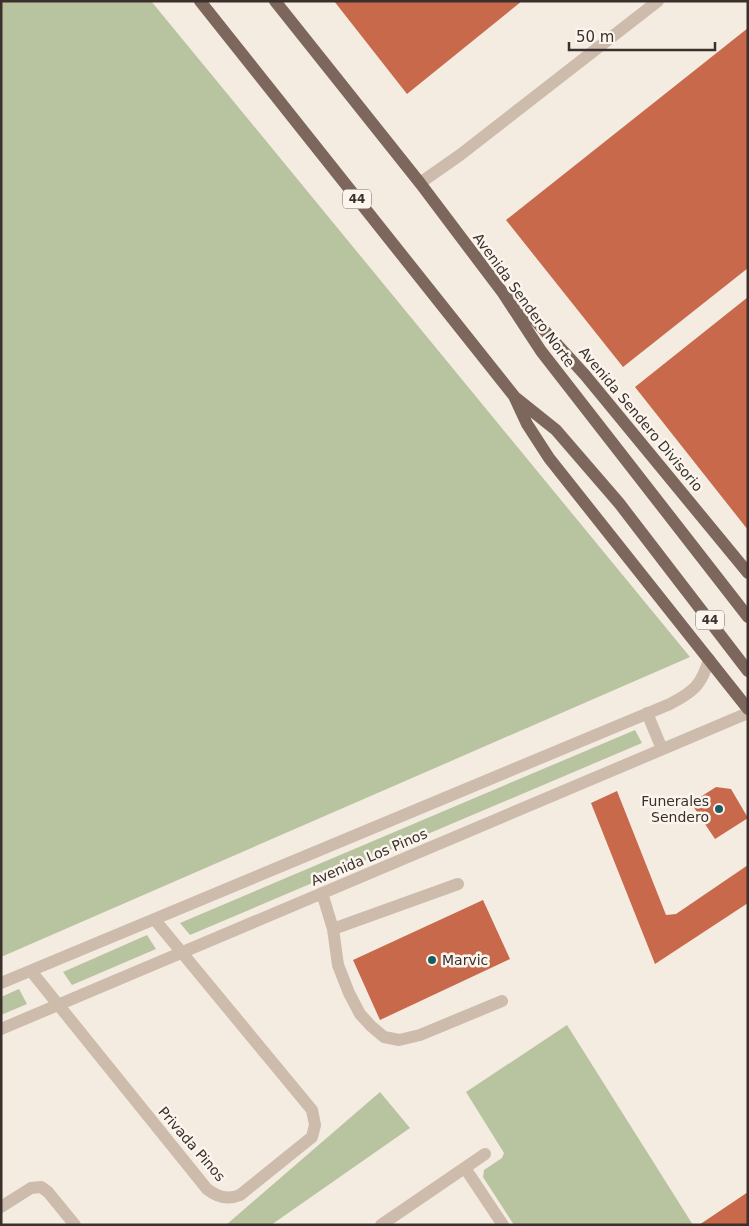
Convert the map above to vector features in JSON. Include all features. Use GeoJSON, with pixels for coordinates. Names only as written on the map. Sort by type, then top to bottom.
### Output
{"type":"FeatureCollection","features":[{"type":"Feature","properties":{"kind":"main road","name":"44"},"geometry":{"type":"LineString","coordinates":[[200,1],[514,396],[556,430],[619,503],[748,671]]}},
{"type":"Feature","properties":{"kind":"main road","name":"Avenida Sendero Norte"},"geometry":{"type":"LineString","coordinates":[[275,1],[420,183],[503,293],[541,351],[748,617]]}},
{"type":"Feature","properties":{"kind":"main road","name":"Avenida Sendero Divisorio"},"geometry":{"type":"LineString","coordinates":[[503,293],[523,307],[585,375],[748,573]]}},
{"type":"Feature","properties":{"kind":"main road"},"geometry":{"type":"LineString","coordinates":[[514,396],[527,424],[549,458],[748,711]]}},
{"type":"Feature","properties":{"kind":"street"},"geometry":{"type":"LineString","coordinates":[[420,183],[460,155],[658,1]]}},
{"type":"Feature","properties":{"kind":"street","name":"Avenida Los Pinos"},"geometry":{"type":"LineString","coordinates":[[1,983],[684,697],[704,677],[709,659]]}},
{"type":"Feature","properties":{"kind":"street","name":"Avenida Los Pinos"},"geometry":{"type":"LineString","coordinates":[[1,1029],[748,711]]}},
{"type":"Feature","properties":{"kind":"street"},"geometry":{"type":"LineString","coordinates":[[647,713],[662,749]]}},
{"type":"Feature","properties":{"kind":"street"},"geometry":{"type":"LineString","coordinates":[[333,929],[458,884]]}},
{"type":"Feature","properties":{"kind":"street"},"geometry":{"type":"LineString","coordinates":[[322,893],[333,929],[338,965],[348,993],[360,1014],[384,1037],[399,1040],[420,1035],[502,1001]]}},
{"type":"Feature","properties":{"kind":"street","name":"Privada Pinos"},"geometry":{"type":"LineString","coordinates":[[31,971],[207,1189],[223,1198],[240,1195],[307,1142],[314,1132],[312,1110],[155,920]]}},
{"type":"Feature","properties":{"kind":"street"},"geometry":{"type":"LineString","coordinates":[[381,1225],[485,1154]]}},
{"type":"Feature","properties":{"kind":"street"},"geometry":{"type":"LineString","coordinates":[[465,1168],[503,1225]]}},
{"type":"Feature","properties":{"kind":"street"},"geometry":{"type":"LineString","coordinates":[[1,1206],[31,1188],[41,1187],[48,1192],[75,1225]]}},
{"type":"Feature","properties":{"kind":"green space"},"geometry":{"type":"Polygon","coordinates":[[[1,1],[151,1],[690,657],[1,957],[1,1]]]}},
{"type":"Feature","properties":{"kind":"green space"},"geometry":{"type":"Polygon","coordinates":[[[635,730],[642,743],[190,935],[180,923],[635,730]]]}},
{"type":"Feature","properties":{"kind":"green space"},"geometry":{"type":"Polygon","coordinates":[[[147,935],[156,949],[72,985],[63,972],[147,935]]]}},
{"type":"Feature","properties":{"kind":"green space"},"geometry":{"type":"Polygon","coordinates":[[[19,989],[27,1004],[1,1015],[1,997],[19,989]]]}},
{"type":"Feature","properties":{"kind":"green space"},"geometry":{"type":"Polygon","coordinates":[[[567,1025],[693,1225],[514,1225],[483,1177],[484,1170],[502,1158],[504,1153],[466,1092],[567,1025]]]}},
{"type":"Feature","properties":{"kind":"green space"},"geometry":{"type":"Polygon","coordinates":[[[380,1092],[410,1128],[271,1225],[226,1225],[380,1092]]]}},
{"type":"Feature","properties":{"kind":"building"},"geometry":{"type":"Polygon","coordinates":[[[334,1],[522,1],[407,94],[334,1]]]}},
{"type":"Feature","properties":{"kind":"building"},"geometry":{"type":"Polygon","coordinates":[[[748,28],[748,268],[623,367],[506,220],[748,28]]]}},
{"type":"Feature","properties":{"kind":"building"},"geometry":{"type":"Polygon","coordinates":[[[748,297],[748,530],[635,387],[748,297]]]}},
{"type":"Feature","properties":{"kind":"building","name":"Funerales Sendero"},"geometry":{"type":"Polygon","coordinates":[[[716,787],[731,789],[748,818],[715,839],[691,803],[716,787]]]}},
{"type":"Feature","properties":{"kind":"building"},"geometry":{"type":"Polygon","coordinates":[[[617,791],[666,915],[676,914],[748,865],[748,903],[655,964],[591,803],[617,791]]]}},
{"type":"Feature","properties":{"kind":"building","name":"Marvic"},"geometry":{"type":"Polygon","coordinates":[[[483,900],[510,959],[380,1020],[353,960],[483,900]]]}},
{"type":"Feature","properties":{"kind":"building"},"geometry":{"type":"Polygon","coordinates":[[[748,1192],[748,1225],[699,1225],[748,1192]]]}},
{"type":"Feature","properties":{"kind":"place","name":"Funerales Sendero"},"geometry":{"type":"Point","coordinates":[719,809]}},
{"type":"Feature","properties":{"kind":"place","name":"Marvic"},"geometry":{"type":"Point","coordinates":[432,960]}}]}
